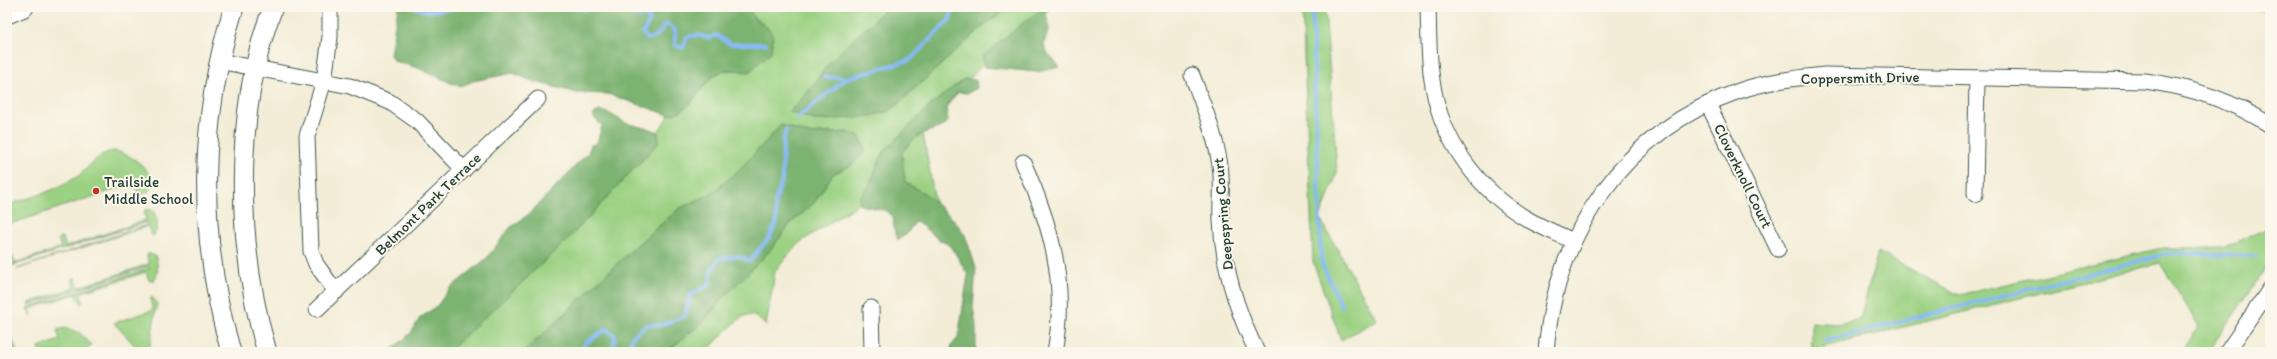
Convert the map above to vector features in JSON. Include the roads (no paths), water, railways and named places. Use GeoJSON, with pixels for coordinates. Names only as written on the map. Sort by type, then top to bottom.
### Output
{"type":"FeatureCollection","features":[{"type":"Feature","properties":{"kind":"main road"},"geometry":{"type":"LineString","coordinates":[[7,14],[24,7]]}},
{"type":"Feature","properties":{"kind":"main road"},"geometry":{"type":"LineString","coordinates":[[231,352],[221,316],[213,275],[207,218],[209,121],[218,61],[234,7]]}},
{"type":"Feature","properties":{"kind":"main road"},"geometry":{"type":"LineString","coordinates":[[267,352],[256,316],[244,232],[244,166],[248,110],[256,69],[273,7]]}},
{"type":"Feature","properties":{"kind":"street"},"geometry":{"type":"LineString","coordinates":[[330,7],[330,37],[324,81],[307,136],[311,251],[316,264],[336,292]]}},
{"type":"Feature","properties":{"kind":"street"},"geometry":{"type":"LineString","coordinates":[[1428,7],[1429,63],[1433,88],[1447,131],[1466,165],[1506,205],[1529,220],[1573,241]]}},
{"type":"Feature","properties":{"kind":"street"},"geometry":{"type":"LineString","coordinates":[[218,61],[350,86],[390,102],[417,121],[464,170]]}},
{"type":"Feature","properties":{"kind":"street","name":"Deepspring Court"},"geometry":{"type":"LineString","coordinates":[[1192,75],[1213,131],[1220,167],[1223,243],[1228,275],[1239,313],[1257,352]]}},
{"type":"Feature","properties":{"kind":"street","name":"Coppersmith Drive"},"geometry":{"type":"LineString","coordinates":[[1546,352],[1554,296],[1573,241],[1601,194],[1618,172],[1652,139],[1708,104],[1739,91],[1795,78],[1825,75],[2146,81],[2174,85],[2203,92],[2231,103],[2270,125]]}},
{"type":"Feature","properties":{"kind":"street"},"geometry":{"type":"LineString","coordinates":[[1975,194],[1977,78]]}},
{"type":"Feature","properties":{"kind":"street","name":"Belmont Park Terrace"},"geometry":{"type":"LineString","coordinates":[[318,309],[538,99]]}},
{"type":"Feature","properties":{"kind":"street","name":"Cloverknoll Court"},"geometry":{"type":"LineString","coordinates":[[1708,104],[1778,249]]}},
{"type":"Feature","properties":{"kind":"street"},"geometry":{"type":"LineString","coordinates":[[1023,162],[1047,221],[1055,249],[1060,305],[1054,352]]}},
{"type":"Feature","properties":{"kind":"street"},"geometry":{"type":"LineString","coordinates":[[2227,352],[2270,289]]}},
{"type":"Feature","properties":{"kind":"street"},"geometry":{"type":"LineString","coordinates":[[871,308],[872,352]]}},
{"type":"Feature","properties":{"kind":"waterway"},"geometry":{"type":"LineString","coordinates":[[414,7],[429,11],[456,7]]}},
{"type":"Feature","properties":{"kind":"waterway"},"geometry":{"type":"LineString","coordinates":[[579,7],[585,10],[587,7]]}},
{"type":"Feature","properties":{"kind":"waterway"},"geometry":{"type":"LineString","coordinates":[[619,7],[638,16],[646,16],[650,20],[643,33],[647,39],[655,37],[667,24],[675,30],[675,45],[683,48],[687,37],[698,35],[710,38],[716,35],[730,44],[766,44]]}},
{"type":"Feature","properties":{"kind":"waterway"},"geometry":{"type":"LineString","coordinates":[[797,118],[847,78],[910,60],[950,19],[954,7]]}},
{"type":"Feature","properties":{"kind":"waterway"},"geometry":{"type":"LineString","coordinates":[[1312,7],[1321,255],[1322,264],[1342,307]]}},
{"type":"Feature","properties":{"kind":"waterway"},"geometry":{"type":"LineString","coordinates":[[824,77],[847,78]]}},
{"type":"Feature","properties":{"kind":"waterway"},"geometry":{"type":"LineString","coordinates":[[627,352],[633,336],[646,325],[662,325],[685,316],[690,295],[709,285],[712,270],[718,259],[738,256],[750,261],[769,238],[777,222],[775,202],[782,180],[783,140],[786,130]]}},
{"type":"Feature","properties":{"kind":"waterway"},"geometry":{"type":"LineString","coordinates":[[1825,341],[2170,253],[2256,256]]}},
{"type":"Feature","properties":{"kind":"waterway"},"geometry":{"type":"LineString","coordinates":[[578,352],[587,342],[606,329],[615,336],[612,352]]}},
{"type":"Feature","properties":{"kind":"place","name":"Trailside Middle School"},"geometry":{"type":"Point","coordinates":[96,191]}}]}
